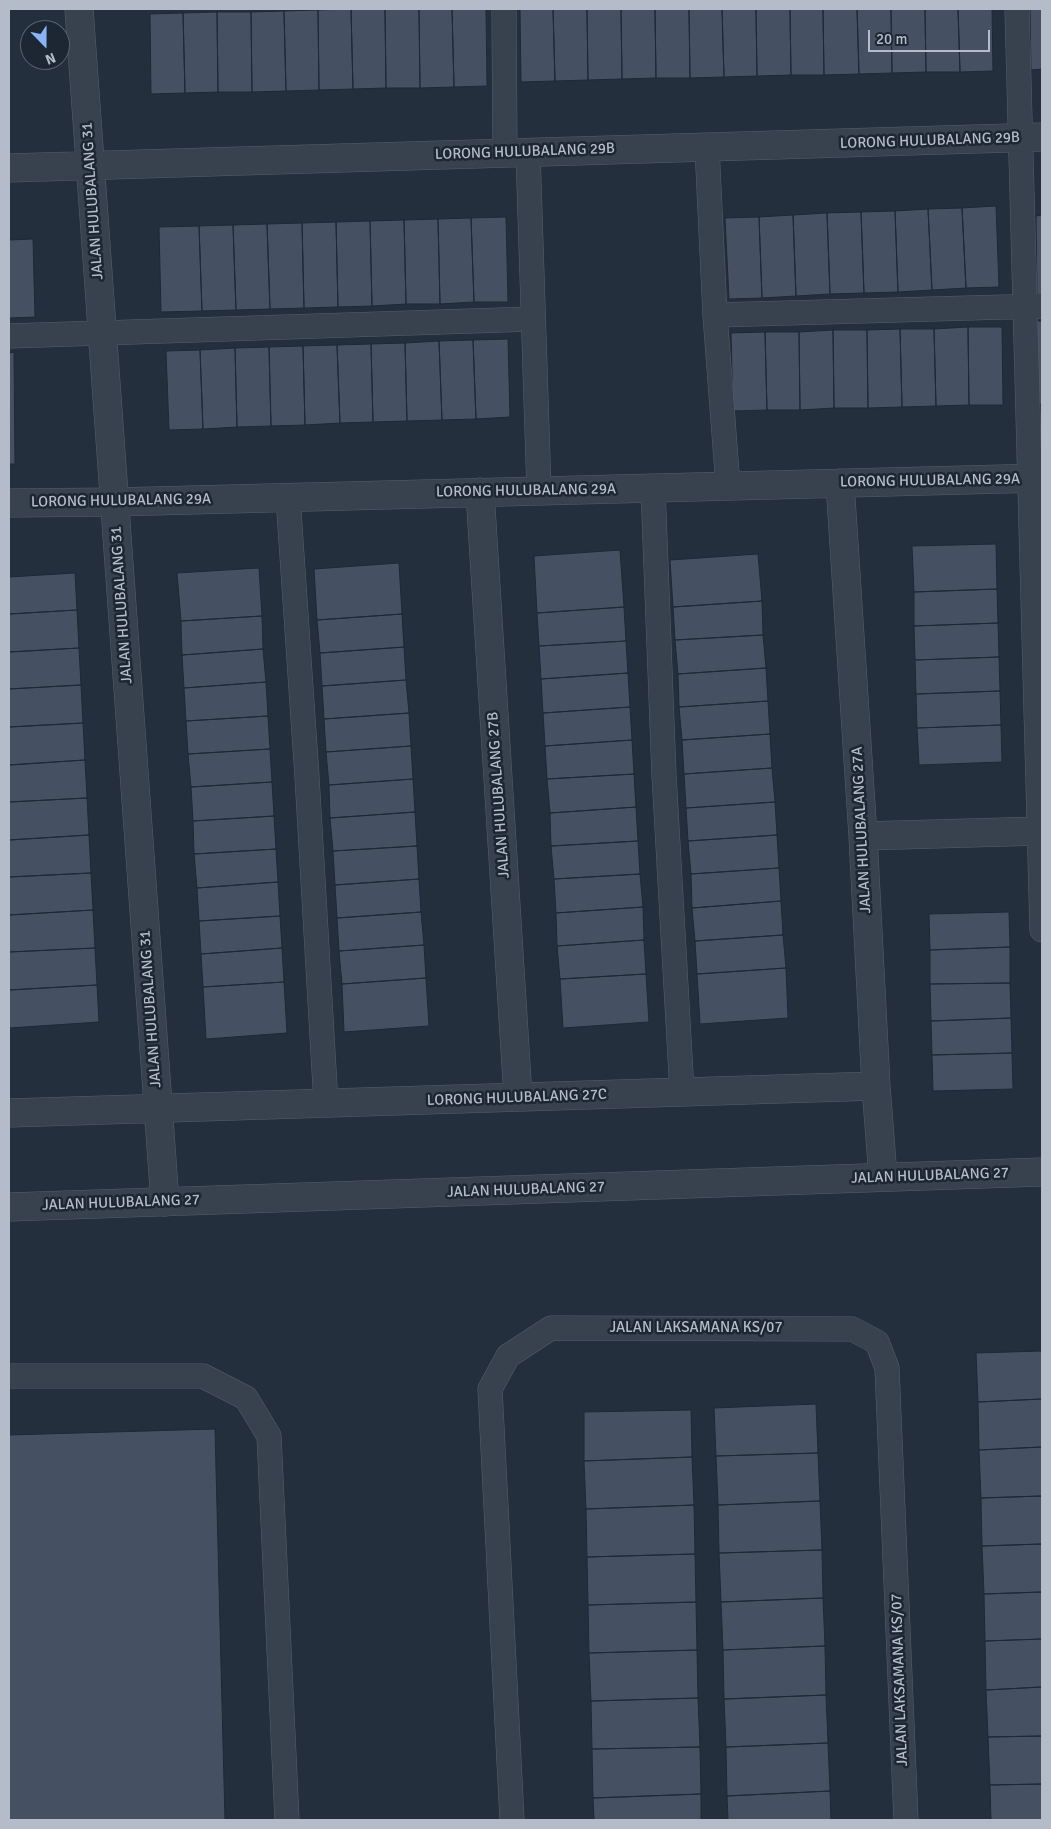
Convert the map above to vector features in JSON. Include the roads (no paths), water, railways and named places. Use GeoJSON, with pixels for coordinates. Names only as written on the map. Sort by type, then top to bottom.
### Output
{"type":"FeatureCollection","features":[{"type":"Feature","properties":{"kind":"street","name":"JALAN HULUBALANG 31"},"geometry":{"type":"LineString","coordinates":[[79,9],[165,1202]]}},
{"type":"Feature","properties":{"kind":"street","name":"LORONG HULUBALANG 29B"},"geometry":{"type":"LineString","coordinates":[[9,168],[1032,138]]}},
{"type":"Feature","properties":{"kind":"street","name":"LORONG HULUBALANG 29A"},"geometry":{"type":"LineString","coordinates":[[9,503],[288,498],[1036,478]]}},
{"type":"Feature","properties":{"kind":"street","name":"JALAN HULUBALANG 27A"},"geometry":{"type":"LineString","coordinates":[[840,483],[883,1177]]}},
{"type":"Feature","properties":{"kind":"street","name":"JALAN HULUBALANG 27B"},"geometry":{"type":"LineString","coordinates":[[480,492],[518,1097]]}},
{"type":"Feature","properties":{"kind":"street"},"geometry":{"type":"LineString","coordinates":[[863,836],[1041,831]]}},
{"type":"Feature","properties":{"kind":"street","name":"LORONG HULUBALANG 27C"},"geometry":{"type":"LineString","coordinates":[[9,1113],[159,1110],[876,1086]]}},
{"type":"Feature","properties":{"kind":"street","name":"JALAN HULUBALANG 27"},"geometry":{"type":"LineString","coordinates":[[9,1207],[1042,1172]]}},
{"type":"Feature","properties":{"kind":"lane"},"geometry":{"type":"LineString","coordinates":[[504,9],[533,319],[539,491]]}},
{"type":"Feature","properties":{"kind":"lane"},"geometry":{"type":"LineString","coordinates":[[1017,9],[1032,138],[1042,930]]}},
{"type":"Feature","properties":{"kind":"lane"},"geometry":{"type":"LineString","coordinates":[[707,147],[715,315],[728,486]]}},
{"type":"Feature","properties":{"kind":"lane"},"geometry":{"type":"LineString","coordinates":[[715,315],[1034,306]]}},
{"type":"Feature","properties":{"kind":"lane"},"geometry":{"type":"LineString","coordinates":[[9,336],[533,319]]}},
{"type":"Feature","properties":{"kind":"lane"},"geometry":{"type":"LineString","coordinates":[[653,488],[664,775],[682,1092]]}},
{"type":"Feature","properties":{"kind":"lane"},"geometry":{"type":"LineString","coordinates":[[288,498],[326,1104]]}},
{"type":"Feature","properties":{"kind":"lane","name":"JALAN LAKSAMANA KS/07"},"geometry":{"type":"LineString","coordinates":[[512,1820],[490,1389],[508,1356],[551,1328],[852,1329],[877,1342],[887,1368],[906,1820]]}},
{"type":"Feature","properties":{"kind":"lane"},"geometry":{"type":"LineString","coordinates":[[9,1376],[203,1376],[246,1398],[269,1436],[287,1820]]}}]}
